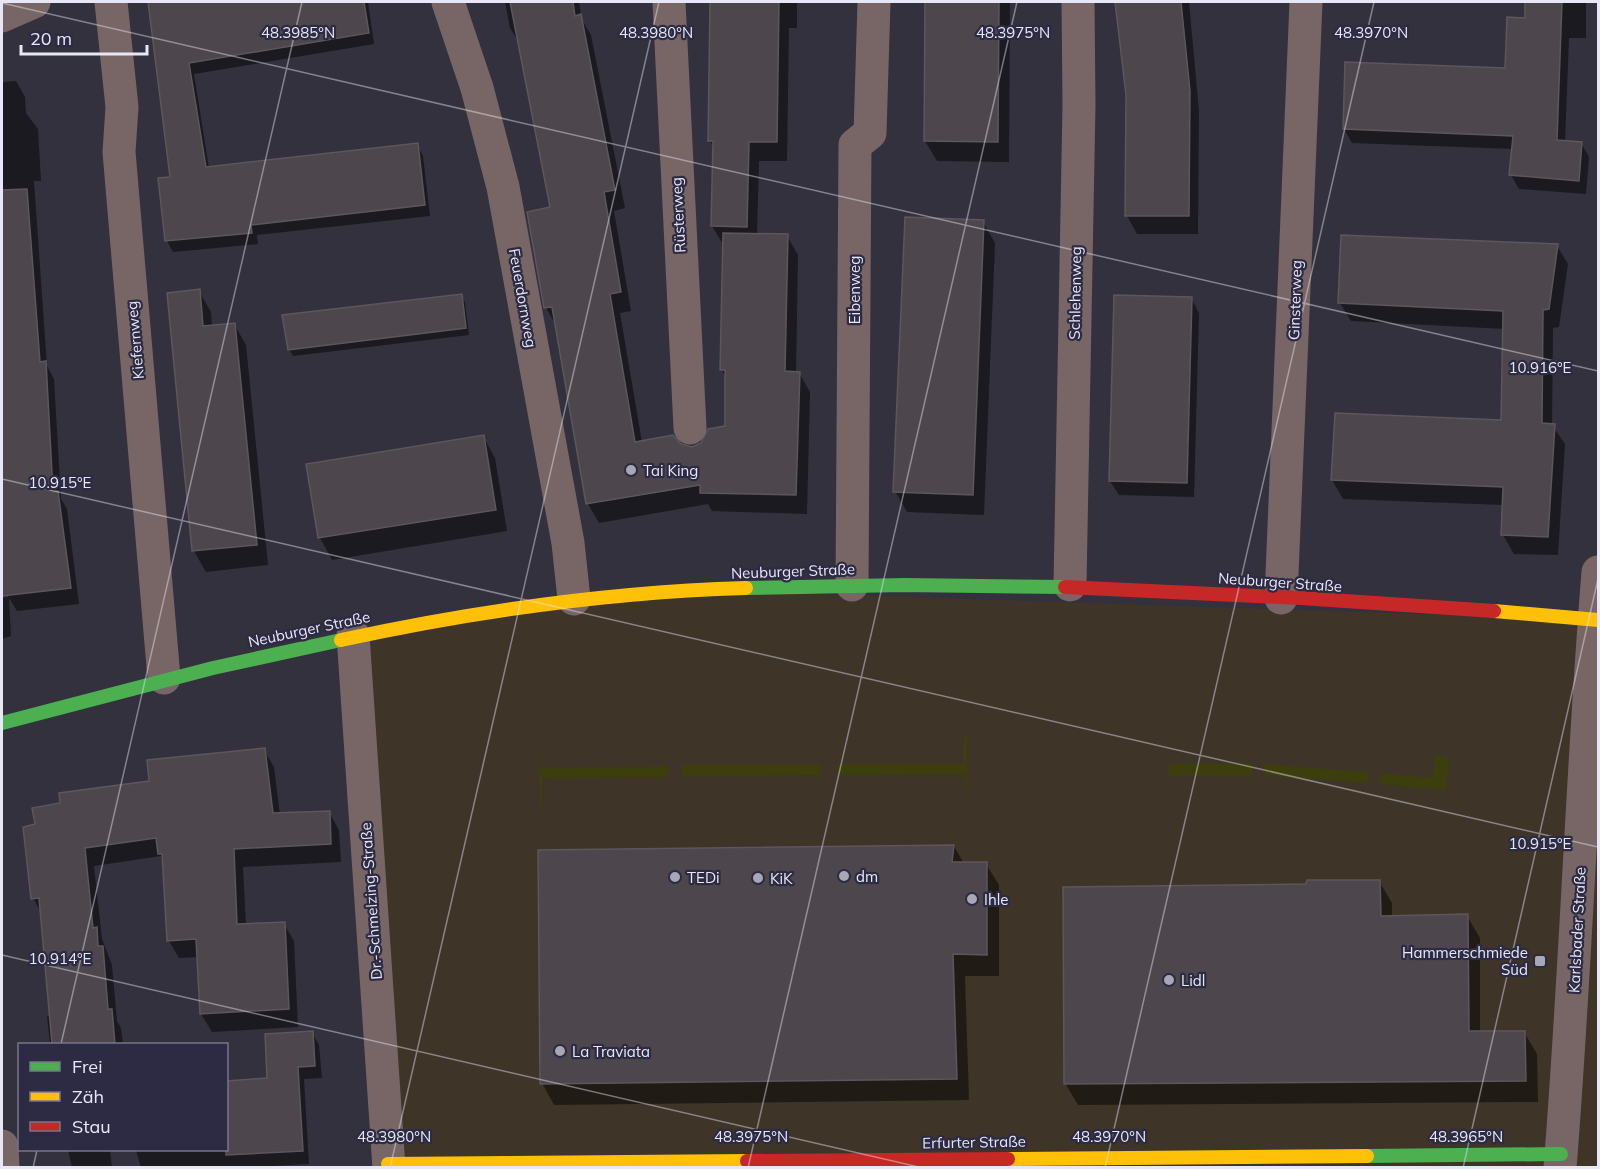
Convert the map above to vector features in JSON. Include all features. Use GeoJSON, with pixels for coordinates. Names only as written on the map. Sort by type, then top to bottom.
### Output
{"type":"FeatureCollection","features":[{"type":"Feature","properties":{"kind":"street"},"geometry":{"type":"LineString","coordinates":[[2,16],[34,2]]}},
{"type":"Feature","properties":{"kind":"street","name":"Kiefernweg"},"geometry":{"type":"LineString","coordinates":[[111,2],[122,107],[119,152],[164,678]]}},
{"type":"Feature","properties":{"kind":"street","name":"Feuerdornweg"},"geometry":{"type":"LineString","coordinates":[[448,2],[477,88],[503,187],[568,543],[574,599]]}},
{"type":"Feature","properties":{"kind":"street","name":"Rüsterweg"},"geometry":{"type":"LineString","coordinates":[[669,2],[690,428]]}},
{"type":"Feature","properties":{"kind":"street","name":"Eibenweg"},"geometry":{"type":"LineString","coordinates":[[852,585],[855,145],[870,133],[874,2]]}},
{"type":"Feature","properties":{"kind":"street","name":"Schlehenweg"},"geometry":{"type":"LineString","coordinates":[[1070,585],[1079,105],[1078,2]]}},
{"type":"Feature","properties":{"kind":"street","name":"Ginsterweg"},"geometry":{"type":"LineString","coordinates":[[1281,598],[1306,2]]}},
{"type":"Feature","properties":{"kind":"street","name":"Karlsbader Straße"},"geometry":{"type":"LineString","coordinates":[[1560,1161],[1571,1031],[1586,728],[1597,620],[1599,572]]}},
{"type":"Feature","properties":{"kind":"street","name":"Neuburger Straße"},"geometry":{"type":"LineString","coordinates":[[2,723],[164,678],[353,635],[574,599],[700,590],[852,585],[1070,585],[1597,620]]}},
{"type":"Feature","properties":{"kind":"street","name":"Dr.-Schmelzing-Straße"},"geometry":{"type":"LineString","coordinates":[[353,635],[388,1166]]}},
{"type":"Feature","properties":{"kind":"street"},"geometry":{"type":"LineString","coordinates":[[2,1146],[3,1167]]}},
{"type":"Feature","properties":{"kind":"street","name":"Erfurter Straße"},"geometry":{"type":"LineString","coordinates":[[388,1166],[1560,1161]]}},
{"type":"Feature","properties":{"kind":"shaded area"},"geometry":{"type":"Polygon","coordinates":[[[700,590],[1598,620],[1598,1167],[388,1164],[353,635],[700,590]]]}},
{"type":"Feature","properties":{"kind":"green space"},"geometry":{"type":"Polygon","coordinates":[[[967,736],[967,802],[964,774],[838,775],[837,764],[964,764],[964,737],[967,736]]]}},
{"type":"Feature","properties":{"kind":"green space"},"geometry":{"type":"Polygon","coordinates":[[[540,740],[541,768],[668,766],[668,777],[542,778],[542,805],[540,806],[540,740]]]}},
{"type":"Feature","properties":{"kind":"green space"},"geometry":{"type":"Polygon","coordinates":[[[1435,755],[1446,757],[1449,762],[1446,790],[1380,784],[1381,773],[1433,778],[1435,755]]]}},
{"type":"Feature","properties":{"kind":"green space"},"geometry":{"type":"Polygon","coordinates":[[[1169,764],[1252,764],[1252,775],[1169,775],[1169,764]]]}},
{"type":"Feature","properties":{"kind":"green space"},"geometry":{"type":"Polygon","coordinates":[[[1265,764],[1368,772],[1368,783],[1264,775],[1265,764]]]}},
{"type":"Feature","properties":{"kind":"green space"},"geometry":{"type":"Polygon","coordinates":[[[682,765],[821,765],[821,775],[682,776],[682,765]]]}},
{"type":"Feature","properties":{"kind":"building"},"geometry":{"type":"Polygon","coordinates":[[[148,2],[364,2],[369,33],[189,63],[206,167],[418,143],[425,205],[251,225],[252,233],[165,241],[158,178],[170,177],[148,2]]]}},
{"type":"Feature","properties":{"kind":"building"},"geometry":{"type":"Polygon","coordinates":[[[510,2],[573,2],[575,16],[581,14],[615,190],[604,192],[621,292],[610,294],[635,442],[673,435],[681,444],[692,447],[701,443],[708,429],[725,426],[725,370],[720,370],[723,233],[788,234],[785,371],[800,372],[796,495],[700,493],[700,485],[586,504],[552,307],[544,308],[527,212],[550,207],[510,2]]]}},
{"type":"Feature","properties":{"kind":"building"},"geometry":{"type":"Polygon","coordinates":[[[710,2],[779,2],[777,142],[749,142],[747,227],[711,226],[713,141],[708,141],[710,2]]]}},
{"type":"Feature","properties":{"kind":"building"},"geometry":{"type":"Polygon","coordinates":[[[925,2],[999,2],[998,142],[924,141],[925,2]]]}},
{"type":"Feature","properties":{"kind":"building"},"geometry":{"type":"Polygon","coordinates":[[[1115,2],[1181,2],[1190,91],[1189,216],[1125,216],[1126,95],[1115,2]]]}},
{"type":"Feature","properties":{"kind":"building"},"geometry":{"type":"Polygon","coordinates":[[[1525,2],[1562,2],[1557,140],[1582,142],[1579,181],[1509,175],[1513,136],[1343,129],[1345,62],[1505,68],[1507,17],[1525,18],[1525,2]]]}},
{"type":"Feature","properties":{"kind":"building"},"geometry":{"type":"Polygon","coordinates":[[[27,189],[40,362],[46,361],[53,492],[58,491],[71,588],[2,596],[2,190],[27,189]]]}},
{"type":"Feature","properties":{"kind":"building"},"geometry":{"type":"Polygon","coordinates":[[[905,217],[984,220],[973,495],[893,492],[905,217]]]}},
{"type":"Feature","properties":{"kind":"building"},"geometry":{"type":"Polygon","coordinates":[[[1341,235],[1558,244],[1549,309],[1543,310],[1542,423],[1555,424],[1548,537],[1501,535],[1503,487],[1331,480],[1335,413],[1501,420],[1503,311],[1338,303],[1341,235]]]}},
{"type":"Feature","properties":{"kind":"building"},"geometry":{"type":"Polygon","coordinates":[[[200,289],[203,326],[235,323],[257,545],[192,551],[167,293],[200,289]]]}},
{"type":"Feature","properties":{"kind":"building"},"geometry":{"type":"Polygon","coordinates":[[[462,294],[466,328],[288,350],[282,315],[462,294]]]}},
{"type":"Feature","properties":{"kind":"building"},"geometry":{"type":"Polygon","coordinates":[[[1114,295],[1192,297],[1187,483],[1109,481],[1114,295]]]}},
{"type":"Feature","properties":{"kind":"building"},"geometry":{"type":"Polygon","coordinates":[[[484,435],[496,510],[318,538],[306,464],[484,435]]]}},
{"type":"Feature","properties":{"kind":"building"},"geometry":{"type":"Polygon","coordinates":[[[265,748],[273,813],[330,811],[331,844],[234,849],[237,924],[285,922],[289,1009],[200,1014],[196,939],[167,941],[162,854],[158,854],[156,838],[85,848],[93,928],[97,927],[98,946],[103,946],[108,1009],[112,1009],[115,1043],[52,1043],[39,898],[31,899],[23,827],[35,824],[32,808],[60,803],[59,793],[149,781],[147,760],[265,748]]]}},
{"type":"Feature","properties":{"kind":"building"},"geometry":{"type":"Polygon","coordinates":[[[954,845],[952,862],[987,862],[987,955],[953,954],[957,1079],[540,1084],[538,850],[954,845]]]}},
{"type":"Feature","properties":{"kind":"building"},"geometry":{"type":"Polygon","coordinates":[[[1307,880],[1380,880],[1381,916],[1468,914],[1469,1031],[1525,1031],[1526,1081],[1064,1084],[1063,887],[1306,884],[1307,880]]]}},
{"type":"Feature","properties":{"kind":"building"},"geometry":{"type":"Polygon","coordinates":[[[313,1031],[315,1066],[298,1067],[303,1151],[226,1155],[228,1151],[228,1081],[267,1078],[265,1034],[313,1031]]]}},
{"type":"Feature","properties":{"kind":"traffic: fast"},"geometry":{"type":"LineString","coordinates":[[746,588],[905,585],[1065,587]]}},
{"type":"Feature","properties":{"kind":"traffic: fast"},"geometry":{"type":"LineString","coordinates":[[2,723],[213,668],[341,640]]}},
{"type":"Feature","properties":{"kind":"traffic: fast"},"geometry":{"type":"LineString","coordinates":[[1367,1156],[1561,1154]]}},
{"type":"Feature","properties":{"kind":"traffic: slow"},"geometry":{"type":"LineString","coordinates":[[341,640],[442,620],[542,605],[644,594],[746,588]]}},
{"type":"Feature","properties":{"kind":"traffic: slow"},"geometry":{"type":"LineString","coordinates":[[1494,611],[1598,620]]}},
{"type":"Feature","properties":{"kind":"traffic: slow"},"geometry":{"type":"LineString","coordinates":[[1008,1159],[1367,1156]]}},
{"type":"Feature","properties":{"kind":"traffic: slow"},"geometry":{"type":"LineString","coordinates":[[388,1164],[747,1161]]}},
{"type":"Feature","properties":{"kind":"traffic: jam"},"geometry":{"type":"LineString","coordinates":[[1065,587],[1301,598],[1494,611]]}},
{"type":"Feature","properties":{"kind":"traffic: jam"},"geometry":{"type":"LineString","coordinates":[[747,1161],[1008,1159]]}},
{"type":"Feature","properties":{"kind":"place","name":"Tai King"},"geometry":{"type":"Point","coordinates":[631,470]}},
{"type":"Feature","properties":{"kind":"place","name":"dm"},"geometry":{"type":"Point","coordinates":[844,876]}},
{"type":"Feature","properties":{"kind":"place","name":"TEDi"},"geometry":{"type":"Point","coordinates":[675,877]}},
{"type":"Feature","properties":{"kind":"place","name":"KiK"},"geometry":{"type":"Point","coordinates":[758,878]}},
{"type":"Feature","properties":{"kind":"place","name":"Ihle"},"geometry":{"type":"Point","coordinates":[972,899]}},
{"type":"Feature","properties":{"kind":"place","name":"Hammerschmiede Süd"},"geometry":{"type":"Point","coordinates":[1540,961]}},
{"type":"Feature","properties":{"kind":"place","name":"Lidl"},"geometry":{"type":"Point","coordinates":[1169,980]}},
{"type":"Feature","properties":{"kind":"place","name":"La Traviata"},"geometry":{"type":"Point","coordinates":[560,1051]}}]}
